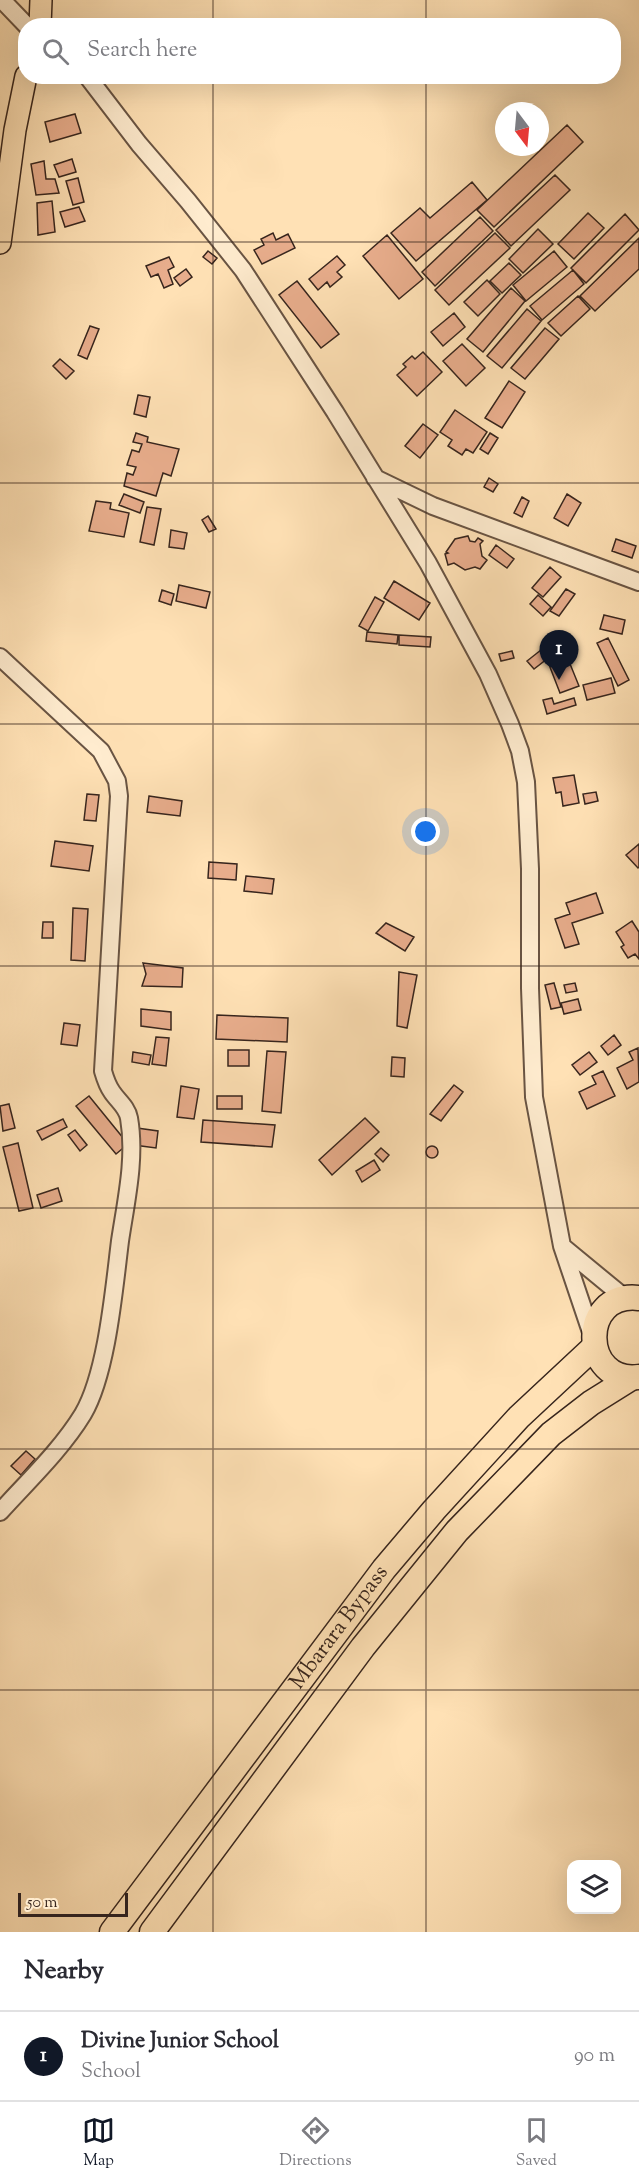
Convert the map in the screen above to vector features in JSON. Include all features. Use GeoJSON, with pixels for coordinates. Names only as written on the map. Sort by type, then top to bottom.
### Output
{"type":"FeatureCollection","features":[{"type":"Feature","properties":{"kind":"highway"},"geometry":{"type":"LineString","coordinates":[[634,1297],[615,1302],[599,1317],[595,1328],[594,1343],[602,1362],[615,1373],[636,1378]]}},
{"type":"Feature","properties":{"kind":"highway","name":"Mbarara Bypass"},"geometry":{"type":"LineString","coordinates":[[112,1932],[384,1569],[519,1417],[594,1343]]}},
{"type":"Feature","properties":{"kind":"highway","name":"Mbarara Bypass"},"geometry":{"type":"LineString","coordinates":[[152,1932],[363,1647],[457,1531],[551,1434],[591,1403],[636,1378]]}},
{"type":"Feature","properties":{"kind":"main road"},"geometry":{"type":"LineString","coordinates":[[40,18],[41,0]]}},
{"type":"Feature","properties":{"kind":"main road"},"geometry":{"type":"LineString","coordinates":[[0,243],[15,130],[24,84]]}},
{"type":"Feature","properties":{"kind":"street"},"geometry":{"type":"LineString","coordinates":[[2,0],[19,18]]}},
{"type":"Feature","properties":{"kind":"street"},"geometry":{"type":"LineString","coordinates":[[93,84],[139,144],[243,270],[335,412],[428,563],[465,629],[488,674],[520,751],[526,782],[530,869],[530,988],[534,1097],[562,1246],[594,1343]]}},
{"type":"Feature","properties":{"kind":"street"},"geometry":{"type":"LineString","coordinates":[[375,478],[433,506],[639,582]]}},
{"type":"Feature","properties":{"kind":"street"},"geometry":{"type":"LineString","coordinates":[[0,657],[101,751],[117,781],[119,796],[103,1071],[111,1091],[123,1104],[128,1115],[131,1160],[112,1298],[101,1363],[93,1392],[83,1414],[63,1442],[0,1512]]}},
{"type":"Feature","properties":{"kind":"street"},"geometry":{"type":"LineString","coordinates":[[562,1246],[634,1297]]}},
{"type":"Feature","properties":{"kind":"building"},"geometry":{"type":"Polygon","coordinates":[[[75,114],[81,133],[50,142],[45,122],[75,114]]]}},
{"type":"Feature","properties":{"kind":"building"},"geometry":{"type":"Polygon","coordinates":[[[567,125],[583,142],[494,227],[477,210],[534,156],[549,156],[549,142],[567,125]]]}},
{"type":"Feature","properties":{"kind":"building"},"geometry":{"type":"Polygon","coordinates":[[[72,159],[76,172],[59,177],[54,165],[72,159]]]}},
{"type":"Feature","properties":{"kind":"building"},"geometry":{"type":"Polygon","coordinates":[[[44,161],[46,179],[55,179],[59,193],[36,195],[31,164],[44,161]]]}},
{"type":"Feature","properties":{"kind":"building"},"geometry":{"type":"Polygon","coordinates":[[[555,175],[570,190],[511,246],[496,230],[555,175]]]}},
{"type":"Feature","properties":{"kind":"building"},"geometry":{"type":"Polygon","coordinates":[[[78,178],[84,202],[73,205],[66,181],[78,178]]]}},
{"type":"Feature","properties":{"kind":"building"},"geometry":{"type":"Polygon","coordinates":[[[472,182],[487,200],[416,261],[391,233],[420,208],[430,218],[472,182]]]}},
{"type":"Feature","properties":{"kind":"building"},"geometry":{"type":"Polygon","coordinates":[[[52,201],[55,232],[38,235],[37,203],[52,201]]]}},
{"type":"Feature","properties":{"kind":"building"},"geometry":{"type":"Polygon","coordinates":[[[79,207],[85,221],[65,227],[60,212],[79,207]]]}},
{"type":"Feature","properties":{"kind":"building"},"geometry":{"type":"Polygon","coordinates":[[[588,213],[604,228],[574,259],[558,244],[588,213]]]}},
{"type":"Feature","properties":{"kind":"building"},"geometry":{"type":"Polygon","coordinates":[[[625,214],[639,230],[586,283],[571,268],[625,214]]]}},
{"type":"Feature","properties":{"kind":"building"},"geometry":{"type":"Polygon","coordinates":[[[480,217],[493,231],[435,286],[422,272],[480,217]]]}},
{"type":"Feature","properties":{"kind":"building"},"geometry":{"type":"Polygon","coordinates":[[[538,229],[553,244],[523,273],[509,259],[538,229]]]}},
{"type":"Feature","properties":{"kind":"building"},"geometry":{"type":"Polygon","coordinates":[[[273,233],[276,240],[288,234],[295,248],[262,264],[254,250],[264,245],[261,239],[273,233]]]}},
{"type":"Feature","properties":{"kind":"building"},"geometry":{"type":"Polygon","coordinates":[[[495,233],[510,248],[449,305],[435,290],[495,233]]]}},
{"type":"Feature","properties":{"kind":"building"},"geometry":{"type":"Polygon","coordinates":[[[387,235],[423,279],[399,299],[363,256],[387,235]]]}},
{"type":"Feature","properties":{"kind":"building"},"geometry":{"type":"Polygon","coordinates":[[[639,238],[639,269],[595,311],[580,296],[639,238]]]}},
{"type":"Feature","properties":{"kind":"building"},"geometry":{"type":"Polygon","coordinates":[[[208,251],[217,258],[212,264],[203,257],[208,251]]]}},
{"type":"Feature","properties":{"kind":"building"},"geometry":{"type":"Polygon","coordinates":[[[554,251],[567,267],[526,301],[513,285],[554,251]]]}},
{"type":"Feature","properties":{"kind":"building"},"geometry":{"type":"Polygon","coordinates":[[[337,256],[345,265],[337,272],[342,277],[330,287],[327,282],[318,290],[309,279],[337,256]]]}},
{"type":"Feature","properties":{"kind":"building"},"geometry":{"type":"Polygon","coordinates":[[[169,257],[174,267],[168,270],[173,284],[164,288],[158,274],[151,277],[146,266],[169,257]]]}},
{"type":"Feature","properties":{"kind":"building"},"geometry":{"type":"Polygon","coordinates":[[[509,263],[521,275],[502,293],[490,281],[509,263]]]}},
{"type":"Feature","properties":{"kind":"building"},"geometry":{"type":"Polygon","coordinates":[[[186,269],[192,277],[180,286],[174,278],[186,269]]]}},
{"type":"Feature","properties":{"kind":"building"},"geometry":{"type":"Polygon","coordinates":[[[573,270],[584,284],[542,320],[530,306],[573,270]]]}},
{"type":"Feature","properties":{"kind":"building"},"geometry":{"type":"Polygon","coordinates":[[[487,280],[500,294],[478,316],[464,302],[487,280]]]}},
{"type":"Feature","properties":{"kind":"building"},"geometry":{"type":"Polygon","coordinates":[[[297,281],[339,334],[321,348],[279,295],[297,281]]]}},
{"type":"Feature","properties":{"kind":"building"},"geometry":{"type":"Polygon","coordinates":[[[511,288],[525,301],[483,352],[467,339],[511,288]]]}},
{"type":"Feature","properties":{"kind":"building"},"geometry":{"type":"Polygon","coordinates":[[[578,296],[590,309],[561,336],[548,323],[578,296]]]}},
{"type":"Feature","properties":{"kind":"building"},"geometry":{"type":"Polygon","coordinates":[[[527,309],[541,321],[502,368],[487,356],[527,309]]]}},
{"type":"Feature","properties":{"kind":"building"},"geometry":{"type":"Polygon","coordinates":[[[454,313],[465,327],[443,346],[431,332],[454,313]]]}},
{"type":"Feature","properties":{"kind":"building"},"geometry":{"type":"Polygon","coordinates":[[[90,326],[99,329],[87,359],[78,355],[90,326]]]}},
{"type":"Feature","properties":{"kind":"building"},"geometry":{"type":"Polygon","coordinates":[[[545,328],[559,339],[525,379],[511,368],[545,328]]]}},
{"type":"Feature","properties":{"kind":"building"},"geometry":{"type":"Polygon","coordinates":[[[462,344],[485,368],[466,386],[443,361],[462,344]]]}},
{"type":"Feature","properties":{"kind":"building"},"geometry":{"type":"Polygon","coordinates":[[[423,352],[442,372],[417,396],[397,375],[406,367],[403,364],[412,356],[415,359],[423,352]]]}},
{"type":"Feature","properties":{"kind":"building"},"geometry":{"type":"Polygon","coordinates":[[[60,359],[74,371],[66,379],[53,366],[60,359]]]}},
{"type":"Feature","properties":{"kind":"building"},"geometry":{"type":"Polygon","coordinates":[[[509,381],[525,392],[502,428],[485,418],[509,381]]]}},
{"type":"Feature","properties":{"kind":"building"},"geometry":{"type":"Polygon","coordinates":[[[138,395],[150,397],[146,417],[134,414],[138,395]]]}},
{"type":"Feature","properties":{"kind":"building"},"geometry":{"type":"Polygon","coordinates":[[[455,410],[487,432],[473,453],[466,449],[462,455],[448,446],[452,440],[440,432],[455,410]]]}},
{"type":"Feature","properties":{"kind":"building"},"geometry":{"type":"Polygon","coordinates":[[[423,424],[438,435],[420,458],[405,446],[423,424]]]}},
{"type":"Feature","properties":{"kind":"building"},"geometry":{"type":"Polygon","coordinates":[[[136,433],[148,437],[147,442],[179,449],[171,476],[163,473],[156,496],[124,486],[127,473],[133,475],[136,467],[127,465],[132,450],[139,452],[142,444],[133,442],[136,433]]]}},
{"type":"Feature","properties":{"kind":"building"},"geometry":{"type":"Polygon","coordinates":[[[490,433],[498,438],[488,454],[480,449],[490,433]]]}},
{"type":"Feature","properties":{"kind":"building"},"geometry":{"type":"Polygon","coordinates":[[[489,478],[498,484],[493,492],[484,487],[489,478]]]}},
{"type":"Feature","properties":{"kind":"building"},"geometry":{"type":"Polygon","coordinates":[[[124,494],[144,502],[140,513],[119,505],[124,494]]]}},
{"type":"Feature","properties":{"kind":"building"},"geometry":{"type":"Polygon","coordinates":[[[567,494],[581,503],[568,526],[554,518],[567,494]]]}},
{"type":"Feature","properties":{"kind":"building"},"geometry":{"type":"Polygon","coordinates":[[[522,497],[529,501],[522,517],[514,513],[522,497]]]}},
{"type":"Feature","properties":{"kind":"building"},"geometry":{"type":"Polygon","coordinates":[[[96,501],[111,503],[110,509],[129,513],[124,537],[89,531],[96,501]]]}},
{"type":"Feature","properties":{"kind":"building"},"geometry":{"type":"Polygon","coordinates":[[[147,507],[161,509],[154,545],[140,542],[147,507]]]}},
{"type":"Feature","properties":{"kind":"building"},"geometry":{"type":"Polygon","coordinates":[[[208,516],[216,529],[209,532],[202,520],[208,516]]]}},
{"type":"Feature","properties":{"kind":"building"},"geometry":{"type":"Polygon","coordinates":[[[171,530],[187,533],[184,549],[169,547],[171,530]]]}},
{"type":"Feature","properties":{"kind":"building"},"geometry":{"type":"Polygon","coordinates":[[[468,536],[470,541],[475,542],[478,538],[483,541],[480,544],[482,556],[487,560],[480,569],[475,567],[465,570],[454,563],[448,565],[445,554],[448,553],[446,552],[455,539],[468,536]]]}},
{"type":"Feature","properties":{"kind":"building"},"geometry":{"type":"Polygon","coordinates":[[[616,539],[636,546],[632,558],[612,551],[616,539]]]}},
{"type":"Feature","properties":{"kind":"building"},"geometry":{"type":"Polygon","coordinates":[[[496,545],[514,559],[507,568],[489,555],[496,545]]]}},
{"type":"Feature","properties":{"kind":"building"},"geometry":{"type":"Polygon","coordinates":[[[550,567],[561,577],[543,597],[532,588],[550,567]]]}},
{"type":"Feature","properties":{"kind":"building"},"geometry":{"type":"Polygon","coordinates":[[[394,581],[430,603],[419,620],[384,598],[394,581]]]}},
{"type":"Feature","properties":{"kind":"building"},"geometry":{"type":"Polygon","coordinates":[[[179,585],[210,592],[206,608],[176,601],[179,585]]]}},
{"type":"Feature","properties":{"kind":"building"},"geometry":{"type":"Polygon","coordinates":[[[566,589],[575,594],[559,616],[550,611],[566,589]]]}},
{"type":"Feature","properties":{"kind":"building"},"geometry":{"type":"Polygon","coordinates":[[[162,590],[174,594],[171,605],[159,601],[162,590]]]}},
{"type":"Feature","properties":{"kind":"building"},"geometry":{"type":"Polygon","coordinates":[[[538,595],[551,607],[543,616],[530,604],[538,595]]]}},
{"type":"Feature","properties":{"kind":"building"},"geometry":{"type":"Polygon","coordinates":[[[375,597],[384,602],[368,631],[359,626],[375,597]]]}},
{"type":"Feature","properties":{"kind":"building"},"geometry":{"type":"Polygon","coordinates":[[[604,615],[625,620],[622,634],[600,629],[604,615]]]}},
{"type":"Feature","properties":{"kind":"building"},"geometry":{"type":"Polygon","coordinates":[[[367,632],[398,635],[397,644],[366,641],[367,632]]]}},
{"type":"Feature","properties":{"kind":"building"},"geometry":{"type":"Polygon","coordinates":[[[399,635],[431,637],[430,647],[399,645],[399,635]]]}},
{"type":"Feature","properties":{"kind":"building"},"geometry":{"type":"Polygon","coordinates":[[[608,638],[629,680],[618,686],[597,643],[608,638]]]}},
{"type":"Feature","properties":{"kind":"building"},"geometry":{"type":"Polygon","coordinates":[[[546,646],[552,655],[534,669],[527,661],[546,646]]]}},
{"type":"Feature","properties":{"kind":"building"},"geometry":{"type":"Polygon","coordinates":[[[512,651],[514,658],[501,661],[499,654],[512,651]]]}},
{"type":"Feature","properties":{"kind":"building"},"geometry":{"type":"Polygon","coordinates":[[[566,654],[579,686],[560,693],[548,662],[566,654]]]}},
{"type":"Feature","properties":{"kind":"building"},"geometry":{"type":"Polygon","coordinates":[[[611,678],[615,693],[587,700],[583,685],[611,678]]]}},
{"type":"Feature","properties":{"kind":"building"},"geometry":{"type":"Polygon","coordinates":[[[552,698],[554,704],[574,698],[576,705],[547,714],[543,700],[552,698]]]}},
{"type":"Feature","properties":{"kind":"building"},"geometry":{"type":"Polygon","coordinates":[[[574,775],[579,803],[563,806],[561,792],[556,793],[553,778],[574,775]]]}},
{"type":"Feature","properties":{"kind":"building"},"geometry":{"type":"Polygon","coordinates":[[[596,792],[598,801],[585,804],[583,794],[596,792]]]}},
{"type":"Feature","properties":{"kind":"building"},"geometry":{"type":"Polygon","coordinates":[[[87,794],[99,795],[96,821],[84,820],[87,794]]]}},
{"type":"Feature","properties":{"kind":"building"},"geometry":{"type":"Polygon","coordinates":[[[149,796],[182,801],[180,816],[147,812],[149,796]]]}},
{"type":"Feature","properties":{"kind":"building"},"geometry":{"type":"Polygon","coordinates":[[[55,841],[93,846],[89,871],[51,866],[55,841]]]}},
{"type":"Feature","properties":{"kind":"building"},"geometry":{"type":"Polygon","coordinates":[[[639,844],[639,867],[638,868],[626,855],[639,844]]]}},
{"type":"Feature","properties":{"kind":"building"},"geometry":{"type":"Polygon","coordinates":[[[209,862],[237,864],[236,880],[208,878],[209,862]]]}},
{"type":"Feature","properties":{"kind":"building"},"geometry":{"type":"Polygon","coordinates":[[[246,876],[274,879],[272,894],[244,891],[246,876]]]}},
{"type":"Feature","properties":{"kind":"building"},"geometry":{"type":"Polygon","coordinates":[[[596,893],[603,913],[572,923],[579,944],[565,948],[555,919],[570,914],[566,903],[596,893]]]}},
{"type":"Feature","properties":{"kind":"building"},"geometry":{"type":"Polygon","coordinates":[[[73,908],[88,909],[85,961],[71,960],[73,908]]]}},
{"type":"Feature","properties":{"kind":"building"},"geometry":{"type":"Polygon","coordinates":[[[632,921],[639,932],[639,959],[635,954],[628,958],[621,947],[624,945],[616,932],[632,921]]]}},
{"type":"Feature","properties":{"kind":"building"},"geometry":{"type":"Polygon","coordinates":[[[43,922],[53,922],[53,938],[42,938],[43,922]]]}},
{"type":"Feature","properties":{"kind":"building"},"geometry":{"type":"Polygon","coordinates":[[[386,923],[414,937],[405,951],[376,933],[386,923]]]}},
{"type":"Feature","properties":{"kind":"building"},"geometry":{"type":"Polygon","coordinates":[[[143,963],[183,968],[182,987],[142,986],[146,974],[143,963]]]}},
{"type":"Feature","properties":{"kind":"building"},"geometry":{"type":"Polygon","coordinates":[[[399,972],[417,975],[407,1028],[397,1026],[399,972]]]}},
{"type":"Feature","properties":{"kind":"building"},"geometry":{"type":"Polygon","coordinates":[[[554,983],[561,1007],[551,1009],[545,985],[554,983]]]}},
{"type":"Feature","properties":{"kind":"building"},"geometry":{"type":"Polygon","coordinates":[[[575,983],[577,991],[566,993],[564,985],[575,983]]]}},
{"type":"Feature","properties":{"kind":"building"},"geometry":{"type":"Polygon","coordinates":[[[578,999],[581,1010],[564,1014],[561,1003],[578,999]]]}},
{"type":"Feature","properties":{"kind":"building"},"geometry":{"type":"Polygon","coordinates":[[[141,1009],[171,1012],[171,1030],[141,1026],[141,1009]]]}},
{"type":"Feature","properties":{"kind":"building"},"geometry":{"type":"Polygon","coordinates":[[[217,1015],[288,1018],[287,1042],[216,1039],[217,1015]]]}},
{"type":"Feature","properties":{"kind":"building"},"geometry":{"type":"Polygon","coordinates":[[[64,1023],[80,1025],[77,1046],[61,1044],[64,1023]]]}},
{"type":"Feature","properties":{"kind":"building"},"geometry":{"type":"Polygon","coordinates":[[[614,1035],[621,1045],[608,1055],[601,1046],[614,1035]]]}},
{"type":"Feature","properties":{"kind":"building"},"geometry":{"type":"Polygon","coordinates":[[[156,1037],[169,1038],[166,1066],[152,1064],[156,1037]]]}},
{"type":"Feature","properties":{"kind":"building"},"geometry":{"type":"Polygon","coordinates":[[[638,1048],[639,1082],[627,1089],[617,1068],[633,1060],[629,1052],[638,1048]]]}},
{"type":"Feature","properties":{"kind":"building"},"geometry":{"type":"Polygon","coordinates":[[[228,1050],[249,1050],[249,1066],[228,1066],[228,1050]]]}},
{"type":"Feature","properties":{"kind":"building"},"geometry":{"type":"Polygon","coordinates":[[[267,1051],[286,1052],[281,1113],[262,1111],[267,1051]]]}},
{"type":"Feature","properties":{"kind":"building"},"geometry":{"type":"Polygon","coordinates":[[[133,1052],[151,1055],[149,1065],[132,1062],[133,1052]]]}},
{"type":"Feature","properties":{"kind":"building"},"geometry":{"type":"Polygon","coordinates":[[[589,1052],[597,1062],[580,1075],[572,1065],[589,1052]]]}},
{"type":"Feature","properties":{"kind":"building"},"geometry":{"type":"Polygon","coordinates":[[[392,1057],[405,1058],[404,1077],[391,1076],[392,1057]]]}},
{"type":"Feature","properties":{"kind":"building"},"geometry":{"type":"Polygon","coordinates":[[[603,1071],[615,1096],[587,1109],[579,1092],[596,1084],[592,1076],[603,1071]]]}},
{"type":"Feature","properties":{"kind":"building"},"geometry":{"type":"Polygon","coordinates":[[[454,1085],[463,1092],[441,1121],[430,1114],[454,1085]]]}},
{"type":"Feature","properties":{"kind":"building"},"geometry":{"type":"Polygon","coordinates":[[[181,1086],[199,1089],[194,1119],[177,1117],[181,1086]]]}},
{"type":"Feature","properties":{"kind":"building"},"geometry":{"type":"Polygon","coordinates":[[[89,1096],[128,1144],[116,1154],[76,1106],[89,1096]]]}},
{"type":"Feature","properties":{"kind":"building"},"geometry":{"type":"Polygon","coordinates":[[[217,1096],[242,1096],[242,1109],[217,1109],[217,1096]]]}},
{"type":"Feature","properties":{"kind":"building"},"geometry":{"type":"Polygon","coordinates":[[[9,1104],[15,1128],[3,1131],[0,1106],[9,1104]]]}},
{"type":"Feature","properties":{"kind":"building"},"geometry":{"type":"Polygon","coordinates":[[[365,1118],[379,1132],[332,1175],[319,1160],[365,1118]]]}},
{"type":"Feature","properties":{"kind":"building"},"geometry":{"type":"Polygon","coordinates":[[[63,1119],[67,1127],[42,1140],[37,1131],[63,1119]]]}},
{"type":"Feature","properties":{"kind":"building"},"geometry":{"type":"Polygon","coordinates":[[[203,1120],[275,1125],[272,1147],[201,1142],[203,1120]]]}},
{"type":"Feature","properties":{"kind":"building"},"geometry":{"type":"Polygon","coordinates":[[[137,1128],[158,1131],[156,1148],[134,1145],[137,1128]]]}},
{"type":"Feature","properties":{"kind":"building"},"geometry":{"type":"Polygon","coordinates":[[[75,1130],[87,1145],[80,1151],[68,1135],[75,1130]]]}},
{"type":"Feature","properties":{"kind":"building"},"geometry":{"type":"Polygon","coordinates":[[[18,1143],[33,1208],[19,1211],[3,1147],[18,1143]]]}},
{"type":"Feature","properties":{"kind":"building"},"geometry":{"type":"Polygon","coordinates":[[[432,1146],[438,1152],[432,1158],[426,1152],[432,1146]]]}},
{"type":"Feature","properties":{"kind":"building"},"geometry":{"type":"Polygon","coordinates":[[[381,1148],[389,1155],[383,1162],[375,1154],[381,1148]]]}},
{"type":"Feature","properties":{"kind":"building"},"geometry":{"type":"Polygon","coordinates":[[[374,1160],[380,1170],[362,1182],[356,1171],[374,1160]]]}},
{"type":"Feature","properties":{"kind":"building"},"geometry":{"type":"Polygon","coordinates":[[[58,1188],[62,1201],[41,1208],[37,1195],[58,1188]]]}},
{"type":"Feature","properties":{"kind":"building"},"geometry":{"type":"Polygon","coordinates":[[[26,1451],[35,1459],[21,1475],[11,1466],[26,1451]]]}},
{"type":"Feature","properties":{"kind":"place","name":"Divine Junior School"},"geometry":{"type":"Point","coordinates":[559,680]}}]}
